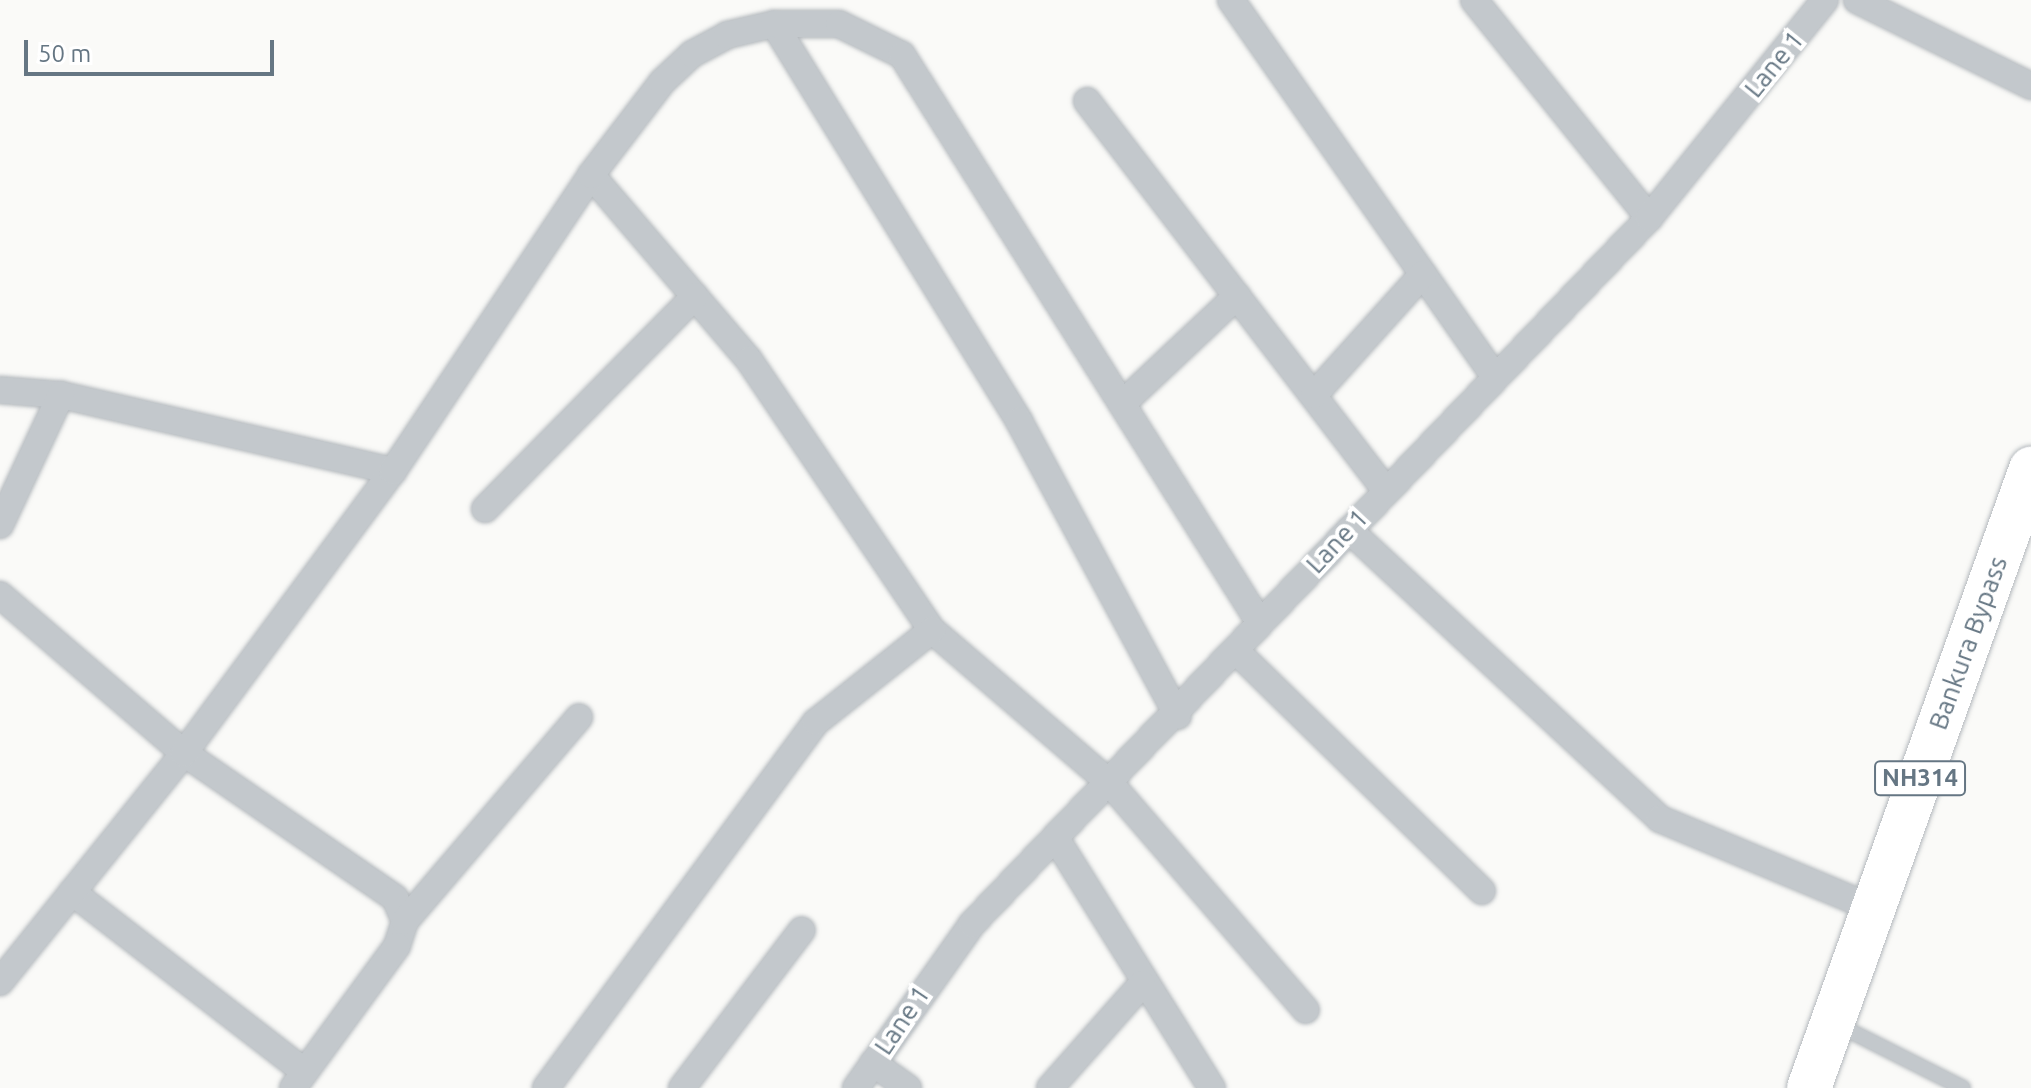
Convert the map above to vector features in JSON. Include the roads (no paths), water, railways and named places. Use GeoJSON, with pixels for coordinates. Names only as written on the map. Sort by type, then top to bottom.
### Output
{"type":"FeatureCollection","features":[{"type":"Feature","properties":{"kind":"highway","name":"Bankura Bypass"},"geometry":{"type":"LineString","coordinates":[[1809,1088],[2031,469]]}},
{"type":"Feature","properties":{"kind":"street"},"geometry":{"type":"LineString","coordinates":[[1231,0],[1495,377]]}},
{"type":"Feature","properties":{"kind":"street"},"geometry":{"type":"LineString","coordinates":[[1474,0],[1649,218]]}},
{"type":"Feature","properties":{"kind":"street","name":"Lane 1"},"geometry":{"type":"LineString","coordinates":[[856,1088],[972,924],[1109,782],[1178,716],[1260,623],[1649,218],[1825,0]]}},
{"type":"Feature","properties":{"kind":"street"},"geometry":{"type":"LineString","coordinates":[[1857,0],[2031,86]]}},
{"type":"Feature","properties":{"kind":"street"},"geometry":{"type":"LineString","coordinates":[[774,24],[1019,421],[1178,716]]}},
{"type":"Feature","properties":{"kind":"street"},"geometry":{"type":"LineString","coordinates":[[0,982],[184,753],[393,471],[591,175],[692,54],[774,24],[839,24],[902,55],[1260,623]]}},
{"type":"Feature","properties":{"kind":"street"},"geometry":{"type":"LineString","coordinates":[[1087,101],[1386,490]]}},
{"type":"Feature","properties":{"kind":"street"},"geometry":{"type":"LineString","coordinates":[[591,175],[749,360],[932,630],[1109,782],[1306,1010]]}},
{"type":"Feature","properties":{"kind":"street"},"geometry":{"type":"LineString","coordinates":[[1314,395],[1423,274]]}},
{"type":"Feature","properties":{"kind":"street"},"geometry":{"type":"LineString","coordinates":[[485,509],[695,296]]}},
{"type":"Feature","properties":{"kind":"street"},"geometry":{"type":"LineString","coordinates":[[1122,404],[1237,296]]}},
{"type":"Feature","properties":{"kind":"street"},"geometry":{"type":"LineString","coordinates":[[0,390],[61,395],[393,471]]}},
{"type":"Feature","properties":{"kind":"street"},"geometry":{"type":"LineString","coordinates":[[0,525],[61,395]]}},
{"type":"Feature","properties":{"kind":"street"},"geometry":{"type":"LineString","coordinates":[[1349,530],[1660,819],[1873,908]]}},
{"type":"Feature","properties":{"kind":"street"},"geometry":{"type":"LineString","coordinates":[[0,595],[184,753],[395,898],[405,921]]}},
{"type":"Feature","properties":{"kind":"street"},"geometry":{"type":"LineString","coordinates":[[546,1088],[806,733],[851,688],[932,630]]}},
{"type":"Feature","properties":{"kind":"street"},"geometry":{"type":"LineString","coordinates":[[1235,650],[1482,891]]}},
{"type":"Feature","properties":{"kind":"street"},"geometry":{"type":"LineString","coordinates":[[72,892],[299,1080],[397,946],[405,921],[579,717]]}},
{"type":"Feature","properties":{"kind":"street"},"geometry":{"type":"LineString","coordinates":[[1055,837],[1142,984],[1212,1088]]}},
{"type":"Feature","properties":{"kind":"street"},"geometry":{"type":"LineString","coordinates":[[682,1088],[802,930]]}},
{"type":"Feature","properties":{"kind":"street"},"geometry":{"type":"LineString","coordinates":[[1050,1088],[1142,984]]}},
{"type":"Feature","properties":{"kind":"street"},"geometry":{"type":"LineString","coordinates":[[873,1063],[908,1088]]}},
{"type":"Feature","properties":{"kind":"lane"},"geometry":{"type":"LineString","coordinates":[[1832,1022],[1963,1088]]}}]}
